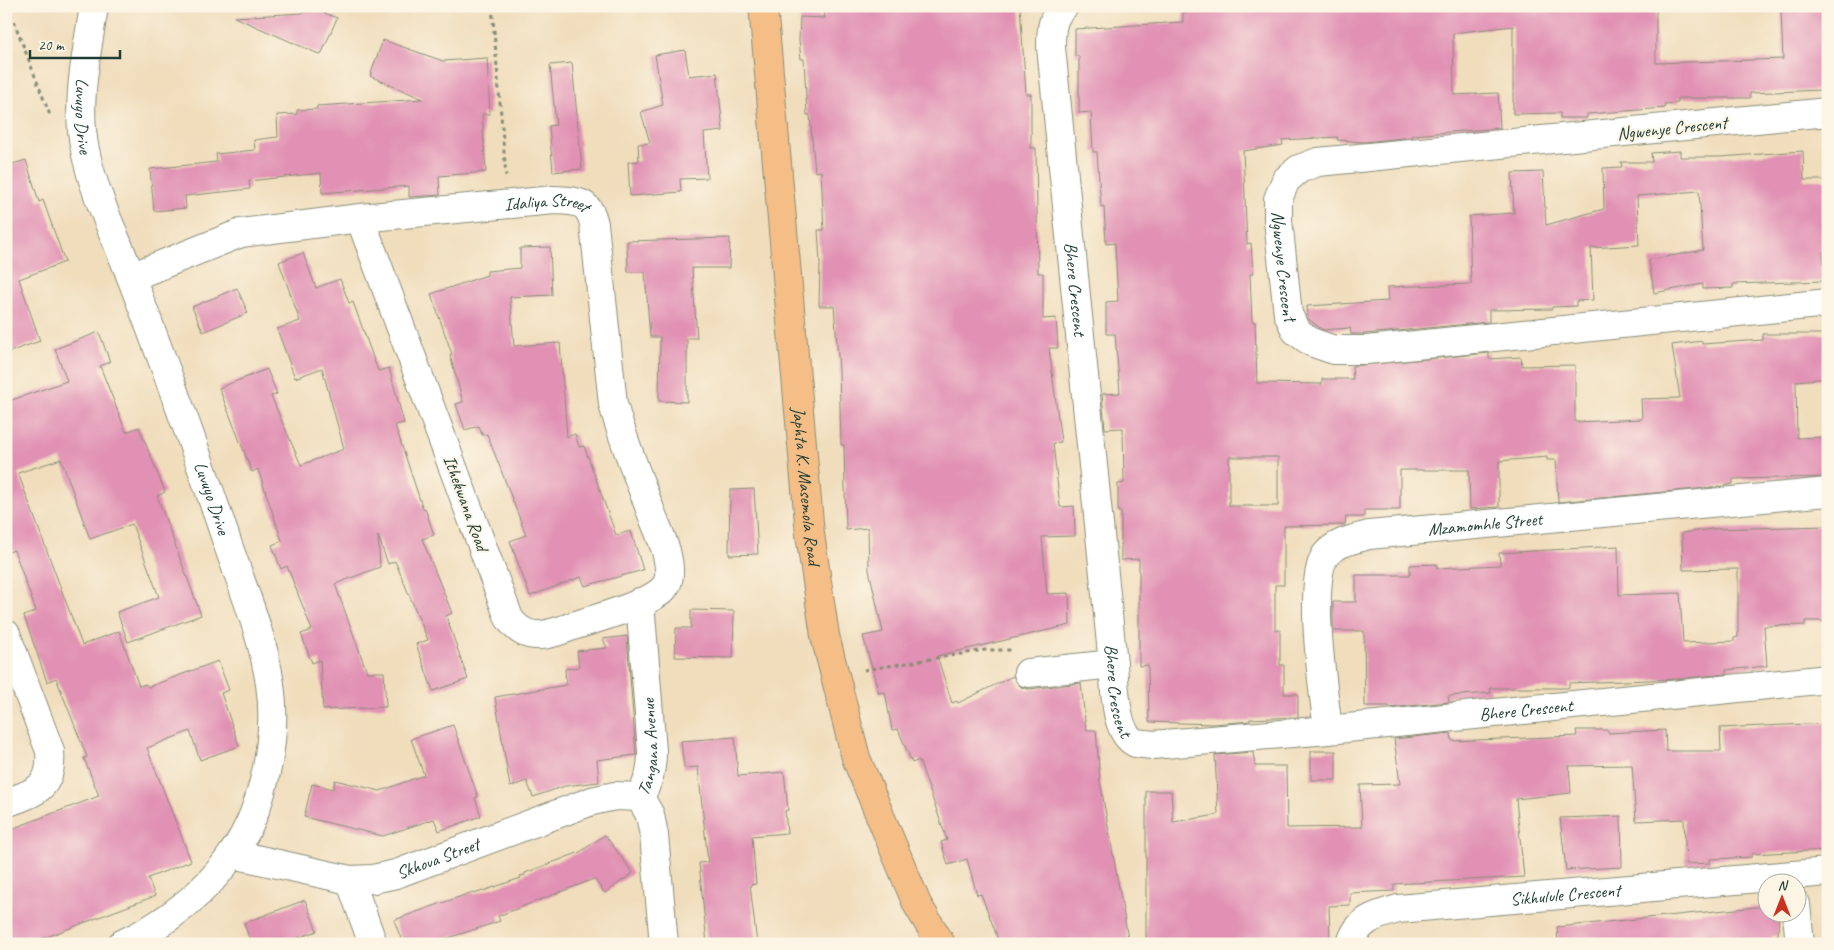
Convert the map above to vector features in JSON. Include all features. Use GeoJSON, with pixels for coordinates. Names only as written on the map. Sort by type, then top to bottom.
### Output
{"type":"FeatureCollection","features":[{"type":"Feature","properties":{"kind":"main road","name":"Japhta K. Masemola Road"},"geometry":{"type":"LineString","coordinates":[[763,6],[810,534],[825,636],[856,758],[917,904],[941,944]]}},
{"type":"Feature","properties":{"kind":"street","name":"Luvuyo Drive"},"geometry":{"type":"LineString","coordinates":[[94,6],[82,83],[81,115],[84,149],[92,180],[131,277],[218,514],[259,635],[271,686],[271,736],[265,778],[252,818],[233,854],[191,901],[144,934],[122,944]]}},
{"type":"Feature","properties":{"kind":"street","name":"Bhere Crescent"},"geometry":{"type":"LineString","coordinates":[[1064,6],[1058,11],[1051,28],[1051,47],[1113,664],[1120,721],[1125,735],[1136,743],[1152,745],[1328,730],[1828,679]]}},
{"type":"Feature","properties":{"kind":"street","name":"Ngwenye Crescent"},"geometry":{"type":"LineString","coordinates":[[1828,112],[1318,162],[1299,169],[1286,180],[1278,198],[1278,220],[1288,314],[1296,331],[1303,337],[1311,342],[1334,350],[1367,350],[1828,303]]}},
{"type":"Feature","properties":{"kind":"street","name":"Idaliya Street"},"geometry":{"type":"LineString","coordinates":[[131,277],[241,233],[360,218],[508,204],[573,200],[584,205],[592,212],[613,404],[619,428],[666,551],[668,580]]}},
{"type":"Feature","properties":{"kind":"street","name":"Ithekwana Road"},"geometry":{"type":"LineString","coordinates":[[360,218],[509,618],[515,627],[525,634],[538,636],[558,632],[640,602],[659,593],[668,580]]}},
{"type":"Feature","properties":{"kind":"street","name":"Mzamomhle Street"},"geometry":{"type":"LineString","coordinates":[[1328,730],[1316,599],[1318,572],[1326,555],[1340,543],[1369,535],[1828,492]]}},
{"type":"Feature","properties":{"kind":"street","name":"Tangana Avenue"},"geometry":{"type":"LineString","coordinates":[[640,602],[652,751],[652,768],[648,782],[640,797],[650,815],[654,835],[664,944]]}},
{"type":"Feature","properties":{"kind":"street"},"geometry":{"type":"LineString","coordinates":[[6,634],[50,751],[51,766],[48,778],[38,789],[6,803]]}},
{"type":"Feature","properties":{"kind":"street"},"geometry":{"type":"LineString","coordinates":[[1028,673],[1113,664]]}},
{"type":"Feature","properties":{"kind":"street","name":"Skhova Street"},"geometry":{"type":"LineString","coordinates":[[233,854],[350,880],[373,880],[396,874],[592,801],[615,796],[640,797]]}},
{"type":"Feature","properties":{"kind":"street","name":"Sikhulule Crescent"},"geometry":{"type":"LineString","coordinates":[[1806,877],[1828,872]]}},
{"type":"Feature","properties":{"kind":"street"},"geometry":{"type":"LineString","coordinates":[[350,880],[373,944]]}},
{"type":"Feature","properties":{"kind":"street","name":"Sikhulule Crescent"},"geometry":{"type":"LineString","coordinates":[[1351,944],[1358,927],[1373,916],[1398,909],[1756,882]]}},
{"type":"Feature","properties":{"kind":"street"},"geometry":{"type":"LineString","coordinates":[[1798,922],[1800,944]]}},
{"type":"Feature","properties":{"kind":"path"},"geometry":{"type":"LineString","coordinates":[[8,6],[51,118],[84,149]]}},
{"type":"Feature","properties":{"kind":"path"},"geometry":{"type":"LineString","coordinates":[[492,6],[508,204]]}},
{"type":"Feature","properties":{"kind":"path"},"geometry":{"type":"LineString","coordinates":[[834,676],[890,665],[1002,649],[1022,652],[1028,673]]}},
{"type":"Feature","properties":{"kind":"building"},"geometry":{"type":"Polygon","coordinates":[[[306,6],[337,18],[321,55],[234,17],[303,13],[306,6]]]}},
{"type":"Feature","properties":{"kind":"building"},"geometry":{"type":"Polygon","coordinates":[[[824,6],[1020,6],[1026,94],[1031,94],[1031,148],[1036,148],[1038,273],[1043,273],[1043,319],[1056,318],[1058,348],[1049,348],[1061,442],[1053,443],[1060,507],[1074,506],[1075,536],[1042,537],[1047,594],[1069,593],[1070,625],[937,656],[952,703],[957,701],[958,703],[1013,676],[1021,687],[1029,689],[1081,683],[1086,730],[1096,730],[1100,781],[1129,944],[1000,944],[981,894],[977,895],[967,859],[948,865],[941,842],[947,840],[919,760],[912,763],[898,729],[892,730],[885,692],[879,693],[863,636],[883,632],[869,570],[868,528],[846,530],[844,445],[841,445],[839,369],[834,306],[819,306],[820,263],[818,230],[824,230],[821,171],[815,172],[810,115],[807,115],[804,59],[801,59],[799,40],[800,17],[825,18],[824,6]]]}},
{"type":"Feature","properties":{"kind":"building"},"geometry":{"type":"Polygon","coordinates":[[[1277,6],[1656,6],[1656,63],[1783,59],[1781,11],[1828,9],[1828,83],[1820,84],[1821,90],[1750,93],[1750,98],[1678,98],[1678,103],[1664,104],[1665,108],[1587,114],[1587,118],[1560,118],[1560,113],[1513,114],[1513,26],[1453,33],[1454,95],[1498,93],[1500,128],[1412,135],[1412,137],[1365,142],[1337,140],[1338,137],[1282,140],[1283,145],[1243,151],[1247,244],[1251,243],[1253,274],[1250,274],[1252,322],[1255,322],[1257,383],[1322,384],[1322,379],[1353,379],[1352,366],[1489,353],[1489,359],[1521,357],[1522,366],[1575,365],[1575,422],[1642,419],[1641,399],[1680,398],[1672,345],[1702,341],[1702,344],[1763,340],[1763,334],[1828,334],[1828,378],[1796,381],[1797,438],[1828,437],[1828,477],[1733,479],[1733,484],[1718,487],[1558,502],[1556,460],[1547,460],[1547,457],[1499,461],[1499,507],[1470,509],[1469,470],[1400,470],[1400,510],[1364,510],[1364,517],[1346,517],[1345,525],[1284,526],[1284,585],[1275,585],[1275,630],[1280,630],[1280,665],[1284,665],[1284,694],[1298,694],[1298,717],[1250,719],[1250,721],[1214,724],[1149,722],[1148,665],[1139,666],[1139,559],[1121,560],[1121,512],[1118,512],[1118,484],[1124,483],[1123,428],[1105,429],[1102,394],[1120,393],[1115,334],[1106,334],[1106,302],[1118,301],[1115,243],[1106,244],[1104,206],[1101,207],[1097,152],[1093,152],[1091,112],[1079,113],[1079,56],[1075,56],[1075,29],[1183,22],[1183,12],[1238,12],[1238,9],[1277,6]],[[1229,457],[1229,506],[1278,506],[1278,457],[1229,457]]]}},
{"type":"Feature","properties":{"kind":"building"},"geometry":{"type":"Polygon","coordinates":[[[383,40],[443,61],[487,58],[490,114],[482,114],[486,172],[439,176],[440,195],[409,197],[409,186],[322,193],[321,173],[249,181],[250,189],[185,196],[186,208],[154,211],[150,169],[217,162],[216,154],[255,150],[254,140],[278,137],[277,115],[297,114],[297,110],[317,109],[317,106],[423,99],[370,76],[383,40]]]}},
{"type":"Feature","properties":{"kind":"building"},"geometry":{"type":"Polygon","coordinates":[[[685,50],[689,76],[717,73],[723,131],[704,133],[707,178],[680,179],[681,192],[630,196],[628,162],[639,161],[638,144],[650,143],[641,112],[663,105],[655,55],[685,50]]]}},
{"type":"Feature","properties":{"kind":"building"},"geometry":{"type":"Polygon","coordinates":[[[572,63],[582,169],[553,172],[549,126],[556,125],[550,65],[572,63]]]}},
{"type":"Feature","properties":{"kind":"building"},"geometry":{"type":"Polygon","coordinates":[[[1680,151],[1680,157],[1720,157],[1803,151],[1804,180],[1828,180],[1828,252],[1823,252],[1825,281],[1733,284],[1733,288],[1703,289],[1703,284],[1654,293],[1649,260],[1703,250],[1699,191],[1637,196],[1639,245],[1591,248],[1593,300],[1576,301],[1576,306],[1552,307],[1552,309],[1489,310],[1489,322],[1366,334],[1351,334],[1350,328],[1323,330],[1308,319],[1307,306],[1388,301],[1387,287],[1471,284],[1469,216],[1514,213],[1512,173],[1543,172],[1546,225],[1604,209],[1603,168],[1622,167],[1621,162],[1652,162],[1651,153],[1680,151]]]}},
{"type":"Feature","properties":{"kind":"building"},"geometry":{"type":"Polygon","coordinates":[[[26,160],[39,202],[43,200],[65,262],[19,279],[40,341],[6,353],[6,166],[26,160]]]}},
{"type":"Feature","properties":{"kind":"building"},"geometry":{"type":"Polygon","coordinates":[[[730,238],[729,268],[692,268],[697,338],[687,338],[687,402],[659,401],[660,337],[650,337],[645,272],[628,272],[627,241],[730,238]]]}},
{"type":"Feature","properties":{"kind":"building"},"geometry":{"type":"Polygon","coordinates":[[[550,247],[552,295],[510,297],[514,346],[560,343],[567,437],[575,434],[579,447],[584,446],[616,535],[631,531],[643,570],[585,586],[581,577],[530,596],[510,541],[526,535],[487,434],[482,435],[479,426],[465,430],[456,404],[463,402],[450,355],[452,354],[431,294],[487,275],[487,271],[520,268],[520,248],[550,247]]]}},
{"type":"Feature","properties":{"kind":"building"},"geometry":{"type":"Polygon","coordinates":[[[303,253],[316,288],[340,279],[349,303],[353,302],[378,371],[389,368],[404,423],[395,425],[423,509],[425,508],[434,535],[422,539],[452,613],[446,616],[468,679],[433,691],[416,644],[428,640],[395,561],[388,564],[378,536],[380,567],[335,584],[367,672],[384,672],[386,707],[323,710],[320,660],[312,663],[301,634],[312,630],[287,566],[281,569],[272,545],[282,541],[258,469],[252,472],[219,388],[267,369],[277,394],[271,396],[301,465],[344,449],[322,368],[295,378],[277,329],[300,321],[279,262],[303,253]]]}},
{"type":"Feature","properties":{"kind":"building"},"geometry":{"type":"Polygon","coordinates":[[[237,288],[248,313],[203,332],[192,307],[237,288]]]}},
{"type":"Feature","properties":{"kind":"building"},"geometry":{"type":"Polygon","coordinates":[[[99,332],[110,362],[100,366],[126,432],[139,427],[165,492],[157,496],[201,615],[128,642],[117,612],[159,597],[132,524],[90,539],[61,459],[18,473],[82,645],[119,631],[139,686],[146,684],[148,687],[218,661],[229,690],[221,693],[239,746],[200,760],[190,731],[147,748],[191,861],[148,878],[155,896],[41,939],[42,944],[6,944],[6,831],[99,796],[84,758],[87,757],[56,678],[47,682],[24,616],[36,611],[14,550],[6,553],[6,402],[67,381],[55,349],[99,332]]]}},
{"type":"Feature","properties":{"kind":"building"},"geometry":{"type":"Polygon","coordinates":[[[754,489],[758,554],[729,555],[730,490],[754,489]]]}},
{"type":"Feature","properties":{"kind":"building"},"geometry":{"type":"Polygon","coordinates":[[[1828,526],[1828,621],[1805,621],[1805,625],[1764,626],[1767,666],[1726,670],[1726,674],[1678,679],[1569,683],[1569,688],[1490,688],[1491,693],[1448,696],[1449,702],[1389,708],[1389,706],[1365,706],[1364,631],[1333,631],[1333,602],[1356,602],[1356,575],[1410,575],[1410,565],[1437,564],[1437,568],[1500,565],[1499,553],[1618,546],[1619,595],[1680,593],[1683,643],[1734,641],[1734,638],[1738,637],[1738,569],[1683,570],[1682,533],[1712,529],[1828,526]]]}},
{"type":"Feature","properties":{"kind":"building"},"geometry":{"type":"Polygon","coordinates":[[[691,610],[734,611],[733,658],[675,657],[676,628],[691,628],[691,610]]]}},
{"type":"Feature","properties":{"kind":"building"},"geometry":{"type":"Polygon","coordinates":[[[627,636],[636,755],[597,760],[599,782],[565,786],[533,797],[527,781],[510,787],[495,697],[566,685],[565,669],[579,667],[577,651],[607,648],[603,639],[627,636]]]}},
{"type":"Feature","properties":{"kind":"building"},"geometry":{"type":"Polygon","coordinates":[[[1828,723],[1828,850],[1752,854],[1752,857],[1710,859],[1710,863],[1686,864],[1684,819],[1636,821],[1632,765],[1569,766],[1571,793],[1516,799],[1524,877],[1394,884],[1394,891],[1350,893],[1350,905],[1329,906],[1330,944],[1146,944],[1146,791],[1171,791],[1173,822],[1218,815],[1215,755],[1253,752],[1255,766],[1286,766],[1287,828],[1362,827],[1360,785],[1400,784],[1394,739],[1451,733],[1452,741],[1577,736],[1576,730],[1608,730],[1608,733],[1665,730],[1666,751],[1721,751],[1720,728],[1828,723]]]}},
{"type":"Feature","properties":{"kind":"building"},"geometry":{"type":"Polygon","coordinates":[[[453,725],[478,797],[475,798],[481,816],[439,831],[434,819],[383,836],[304,817],[312,784],[333,789],[335,780],[380,791],[424,775],[411,739],[453,725]]]}},
{"type":"Feature","properties":{"kind":"building"},"geometry":{"type":"Polygon","coordinates":[[[735,737],[738,776],[784,772],[788,810],[785,811],[787,833],[752,836],[756,884],[750,885],[757,944],[707,944],[699,863],[708,862],[698,767],[684,768],[681,741],[735,737]]]}},
{"type":"Feature","properties":{"kind":"building"},"geometry":{"type":"Polygon","coordinates":[[[1311,751],[1336,751],[1336,780],[1311,780],[1311,751]]]}},
{"type":"Feature","properties":{"kind":"building"},"geometry":{"type":"Polygon","coordinates":[[[1621,816],[1622,867],[1566,870],[1560,818],[1621,816]]]}},
{"type":"Feature","properties":{"kind":"building"},"geometry":{"type":"Polygon","coordinates":[[[605,835],[633,873],[605,893],[594,879],[498,916],[500,921],[430,944],[403,944],[394,920],[473,892],[474,894],[521,878],[520,876],[525,875],[525,873],[580,852],[605,835]]]}},
{"type":"Feature","properties":{"kind":"building"},"geometry":{"type":"Polygon","coordinates":[[[305,900],[317,931],[282,944],[251,944],[244,923],[305,900]]]}},
{"type":"Feature","properties":{"kind":"building"},"geometry":{"type":"Polygon","coordinates":[[[1756,907],[1756,922],[1779,922],[1778,935],[1772,936],[1772,944],[1558,944],[1557,927],[1756,907]]]}}]}
